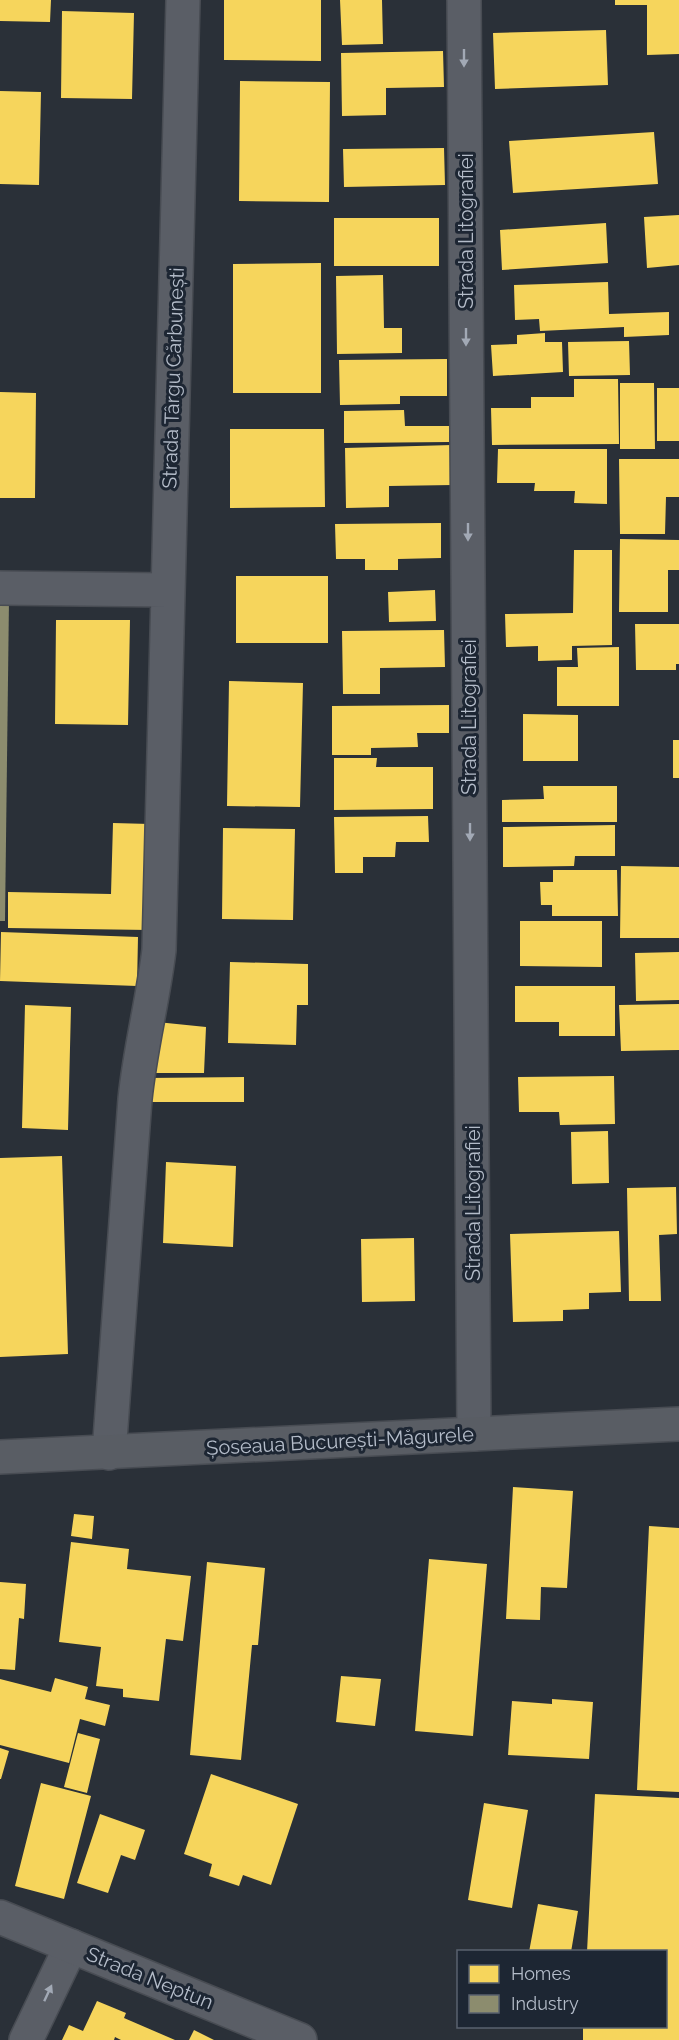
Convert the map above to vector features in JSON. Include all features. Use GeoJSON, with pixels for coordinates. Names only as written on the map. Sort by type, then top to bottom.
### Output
{"type":"FeatureCollection","features":[{"type":"Feature","properties":{"kind":"main road","name":"Șoseaua București-Măgurele"},"geometry":{"type":"LineString","coordinates":[[0,1457],[679,1424]]}},
{"type":"Feature","properties":{"kind":"street","name":"Strada Târgu Cărbunești"},"geometry":{"type":"LineString","coordinates":[[109,1453],[135,1099],[139,1059],[159,950],[183,0]]}},
{"type":"Feature","properties":{"kind":"street","name":"Strada Litografiei"},"geometry":{"type":"LineString","coordinates":[[464,0],[474,1434]]}},
{"type":"Feature","properties":{"kind":"street"},"geometry":{"type":"LineString","coordinates":[[0,588],[167,590]]}},
{"type":"Feature","properties":{"kind":"street","name":"Strada Neptun"},"geometry":{"type":"LineString","coordinates":[[0,1917],[300,2040]]}},
{"type":"Feature","properties":{"kind":"street"},"geometry":{"type":"LineString","coordinates":[[26,2040],[71,1946]]}},
{"type":"Feature","properties":{"kind":"building: Homes"},"geometry":{"type":"Polygon","coordinates":[[[0,0],[51,0],[50,22],[0,21],[0,0]]]}},
{"type":"Feature","properties":{"kind":"building: Homes"},"geometry":{"type":"Polygon","coordinates":[[[224,0],[321,0],[321,61],[224,60],[224,0]]]}},
{"type":"Feature","properties":{"kind":"building: Homes"},"geometry":{"type":"Polygon","coordinates":[[[340,0],[382,0],[383,44],[342,45],[340,0]]]}},
{"type":"Feature","properties":{"kind":"building: Homes"},"geometry":{"type":"Polygon","coordinates":[[[615,0],[679,0],[679,54],[647,55],[647,5],[615,5],[615,0]]]}},
{"type":"Feature","properties":{"kind":"building: Homes"},"geometry":{"type":"Polygon","coordinates":[[[62,11],[134,13],[132,99],[61,98],[62,11]]]}},
{"type":"Feature","properties":{"kind":"building: Homes"},"geometry":{"type":"Polygon","coordinates":[[[606,30],[608,85],[495,89],[493,33],[606,30]]]}},
{"type":"Feature","properties":{"kind":"building: Homes"},"geometry":{"type":"Polygon","coordinates":[[[443,51],[444,87],[386,88],[386,115],[342,116],[341,53],[443,51]]]}},
{"type":"Feature","properties":{"kind":"building: Homes"},"geometry":{"type":"Polygon","coordinates":[[[240,81],[330,82],[329,202],[239,201],[240,81]]]}},
{"type":"Feature","properties":{"kind":"building: Homes"},"geometry":{"type":"Polygon","coordinates":[[[0,91],[41,92],[39,185],[0,184],[0,91]]]}},
{"type":"Feature","properties":{"kind":"building: Homes"},"geometry":{"type":"Polygon","coordinates":[[[654,132],[658,184],[513,193],[509,141],[654,132]]]}},
{"type":"Feature","properties":{"kind":"building: Homes"},"geometry":{"type":"Polygon","coordinates":[[[444,148],[445,185],[344,187],[343,149],[444,148]]]}},
{"type":"Feature","properties":{"kind":"building: Homes"},"geometry":{"type":"Polygon","coordinates":[[[679,215],[679,265],[647,268],[644,217],[679,215]]]}},
{"type":"Feature","properties":{"kind":"building: Homes"},"geometry":{"type":"Polygon","coordinates":[[[334,218],[439,218],[439,266],[334,266],[334,218]]]}},
{"type":"Feature","properties":{"kind":"building: Homes"},"geometry":{"type":"Polygon","coordinates":[[[606,223],[608,263],[502,270],[500,230],[606,223]]]}},
{"type":"Feature","properties":{"kind":"building: Homes"},"geometry":{"type":"Polygon","coordinates":[[[321,263],[321,393],[233,393],[233,264],[321,263]]]}},
{"type":"Feature","properties":{"kind":"building: Homes"},"geometry":{"type":"Polygon","coordinates":[[[383,275],[384,328],[402,328],[402,353],[337,354],[336,276],[383,275]]]}},
{"type":"Feature","properties":{"kind":"building: Homes"},"geometry":{"type":"Polygon","coordinates":[[[608,282],[609,314],[669,312],[669,335],[624,337],[624,327],[540,331],[539,319],[515,320],[514,285],[608,282]]]}},
{"type":"Feature","properties":{"kind":"building: Homes"},"geometry":{"type":"Polygon","coordinates":[[[545,333],[545,342],[562,342],[563,372],[493,376],[491,345],[517,344],[517,335],[545,333]]]}},
{"type":"Feature","properties":{"kind":"building: Homes"},"geometry":{"type":"Polygon","coordinates":[[[629,341],[630,375],[569,376],[568,342],[629,341]]]}},
{"type":"Feature","properties":{"kind":"building: Homes"},"geometry":{"type":"Polygon","coordinates":[[[447,359],[447,396],[400,396],[400,404],[340,405],[339,360],[447,359]]]}},
{"type":"Feature","properties":{"kind":"building: Homes"},"geometry":{"type":"Polygon","coordinates":[[[574,379],[618,379],[619,444],[492,445],[491,408],[531,408],[531,397],[574,397],[574,379]]]}},
{"type":"Feature","properties":{"kind":"building: Homes"},"geometry":{"type":"Polygon","coordinates":[[[620,383],[654,383],[655,449],[620,449],[620,383]]]}},
{"type":"Feature","properties":{"kind":"building: Homes"},"geometry":{"type":"Polygon","coordinates":[[[657,388],[679,388],[679,441],[657,441],[657,388]]]}},
{"type":"Feature","properties":{"kind":"building: Homes"},"geometry":{"type":"Polygon","coordinates":[[[0,392],[36,393],[35,498],[0,498],[0,392]]]}},
{"type":"Feature","properties":{"kind":"building: Homes"},"geometry":{"type":"Polygon","coordinates":[[[404,410],[405,426],[449,426],[449,442],[344,443],[344,411],[404,410]]]}},
{"type":"Feature","properties":{"kind":"building: Homes"},"geometry":{"type":"Polygon","coordinates":[[[230,429],[324,429],[325,507],[230,508],[230,429]]]}},
{"type":"Feature","properties":{"kind":"building: Homes"},"geometry":{"type":"Polygon","coordinates":[[[452,445],[453,485],[389,486],[389,507],[346,508],[345,448],[452,445]]]}},
{"type":"Feature","properties":{"kind":"building: Homes"},"geometry":{"type":"Polygon","coordinates":[[[498,449],[607,449],[607,504],[574,503],[575,491],[534,491],[535,483],[497,483],[498,449]]]}},
{"type":"Feature","properties":{"kind":"building: Homes"},"geometry":{"type":"Polygon","coordinates":[[[619,459],[679,459],[679,497],[666,497],[665,534],[620,534],[619,459]]]}},
{"type":"Feature","properties":{"kind":"building: Homes"},"geometry":{"type":"Polygon","coordinates":[[[441,523],[441,558],[398,559],[398,570],[365,570],[365,559],[336,559],[335,524],[441,523]]]}},
{"type":"Feature","properties":{"kind":"building: Homes"},"geometry":{"type":"Polygon","coordinates":[[[620,539],[679,540],[679,570],[668,570],[668,612],[619,612],[620,539]]]}},
{"type":"Feature","properties":{"kind":"building: Homes"},"geometry":{"type":"Polygon","coordinates":[[[574,550],[612,550],[612,645],[572,646],[572,660],[538,661],[538,646],[506,647],[505,614],[573,613],[574,550]]]}},
{"type":"Feature","properties":{"kind":"building: Homes"},"geometry":{"type":"Polygon","coordinates":[[[236,576],[328,576],[328,643],[236,643],[236,576]]]}},
{"type":"Feature","properties":{"kind":"building: Homes"},"geometry":{"type":"Polygon","coordinates":[[[435,590],[436,621],[389,622],[388,592],[435,590]]]}},
{"type":"Feature","properties":{"kind":"building: Homes"},"geometry":{"type":"Polygon","coordinates":[[[56,620],[130,620],[128,725],[55,724],[56,620]]]}},
{"type":"Feature","properties":{"kind":"building: Homes"},"geometry":{"type":"Polygon","coordinates":[[[635,624],[679,624],[679,664],[676,664],[676,670],[636,670],[635,624]]]}},
{"type":"Feature","properties":{"kind":"building: Homes"},"geometry":{"type":"Polygon","coordinates":[[[444,630],[445,667],[380,668],[380,694],[343,694],[342,631],[444,630]]]}},
{"type":"Feature","properties":{"kind":"building: Homes"},"geometry":{"type":"Polygon","coordinates":[[[619,647],[619,706],[557,706],[557,667],[578,667],[577,648],[619,647]]]}},
{"type":"Feature","properties":{"kind":"building: Homes"},"geometry":{"type":"Polygon","coordinates":[[[229,681],[303,683],[300,807],[227,806],[229,681]]]}},
{"type":"Feature","properties":{"kind":"building: Homes"},"geometry":{"type":"Polygon","coordinates":[[[449,705],[449,733],[417,733],[418,747],[371,748],[371,755],[332,755],[332,706],[449,705]]]}},
{"type":"Feature","properties":{"kind":"building: Homes"},"geometry":{"type":"Polygon","coordinates":[[[523,714],[578,715],[578,761],[523,761],[523,714]]]}},
{"type":"Feature","properties":{"kind":"building: Homes"},"geometry":{"type":"Polygon","coordinates":[[[673,740],[679,740],[679,778],[673,778],[673,740]]]}},
{"type":"Feature","properties":{"kind":"building: Homes"},"geometry":{"type":"Polygon","coordinates":[[[334,758],[377,758],[376,767],[433,767],[433,809],[334,810],[334,758]]]}},
{"type":"Feature","properties":{"kind":"building: Homes"},"geometry":{"type":"Polygon","coordinates":[[[543,786],[617,786],[617,822],[502,822],[502,800],[544,799],[543,786]]]}},
{"type":"Feature","properties":{"kind":"building: Homes"},"geometry":{"type":"Polygon","coordinates":[[[428,816],[429,842],[396,842],[395,857],[363,857],[363,873],[335,873],[334,817],[428,816]]]}},
{"type":"Feature","properties":{"kind":"building: Homes"},"geometry":{"type":"Polygon","coordinates":[[[113,823],[150,824],[149,930],[8,928],[8,892],[111,894],[113,823]]]}},
{"type":"Feature","properties":{"kind":"building: Homes"},"geometry":{"type":"Polygon","coordinates":[[[615,825],[615,856],[575,856],[574,866],[503,867],[503,827],[615,825]]]}},
{"type":"Feature","properties":{"kind":"building: Homes"},"geometry":{"type":"Polygon","coordinates":[[[223,828],[295,829],[293,920],[222,919],[223,828]]]}},
{"type":"Feature","properties":{"kind":"building: Homes"},"geometry":{"type":"Polygon","coordinates":[[[621,866],[679,867],[679,938],[620,938],[621,866]]]}},
{"type":"Feature","properties":{"kind":"building: Homes"},"geometry":{"type":"Polygon","coordinates":[[[553,870],[617,870],[618,916],[552,916],[552,905],[541,905],[540,882],[553,882],[553,870]]]}},
{"type":"Feature","properties":{"kind":"building: Homes"},"geometry":{"type":"Polygon","coordinates":[[[520,921],[602,921],[602,967],[520,966],[520,921]]]}},
{"type":"Feature","properties":{"kind":"building: Homes"},"geometry":{"type":"Polygon","coordinates":[[[1,932],[138,937],[137,986],[0,981],[1,932]]]}},
{"type":"Feature","properties":{"kind":"building: Homes"},"geometry":{"type":"Polygon","coordinates":[[[679,952],[679,1000],[636,1001],[635,953],[679,952]]]}},
{"type":"Feature","properties":{"kind":"building: Homes"},"geometry":{"type":"Polygon","coordinates":[[[230,962],[308,964],[308,1005],[297,1005],[296,1045],[228,1043],[230,962]]]}},
{"type":"Feature","properties":{"kind":"building: Homes"},"geometry":{"type":"Polygon","coordinates":[[[515,986],[615,986],[615,1036],[559,1036],[559,1022],[515,1022],[515,986]]]}},
{"type":"Feature","properties":{"kind":"building: Homes"},"geometry":{"type":"Polygon","coordinates":[[[679,1004],[679,1050],[621,1051],[619,1005],[679,1004]]]}},
{"type":"Feature","properties":{"kind":"building: Homes"},"geometry":{"type":"Polygon","coordinates":[[[25,1005],[71,1007],[68,1130],[22,1128],[25,1005]]]}},
{"type":"Feature","properties":{"kind":"building: Homes"},"geometry":{"type":"Polygon","coordinates":[[[157,1022],[206,1027],[204,1073],[150,1073],[157,1022]]]}},
{"type":"Feature","properties":{"kind":"building: Homes"},"geometry":{"type":"Polygon","coordinates":[[[614,1076],[615,1124],[560,1125],[559,1112],[519,1112],[518,1077],[614,1076]]]}},
{"type":"Feature","properties":{"kind":"building: Homes"},"geometry":{"type":"Polygon","coordinates":[[[244,1077],[244,1102],[145,1102],[147,1078],[244,1077]]]}},
{"type":"Feature","properties":{"kind":"building: Homes"},"geometry":{"type":"Polygon","coordinates":[[[608,1131],[609,1183],[572,1184],[571,1132],[608,1131]]]}},
{"type":"Feature","properties":{"kind":"building: Homes"},"geometry":{"type":"Polygon","coordinates":[[[62,1156],[68,1354],[0,1357],[0,1158],[62,1156]]]}},
{"type":"Feature","properties":{"kind":"building: Homes"},"geometry":{"type":"Polygon","coordinates":[[[166,1162],[236,1166],[233,1247],[163,1243],[166,1162]]]}},
{"type":"Feature","properties":{"kind":"building: Homes"},"geometry":{"type":"Polygon","coordinates":[[[676,1187],[677,1234],[659,1235],[661,1301],[629,1301],[627,1188],[676,1187]]]}},
{"type":"Feature","properties":{"kind":"building: Homes"},"geometry":{"type":"Polygon","coordinates":[[[619,1231],[621,1292],[589,1293],[589,1309],[563,1310],[563,1321],[513,1322],[510,1234],[619,1231]]]}},
{"type":"Feature","properties":{"kind":"building: Homes"},"geometry":{"type":"Polygon","coordinates":[[[414,1238],[415,1301],[362,1302],[361,1239],[414,1238]]]}},
{"type":"Feature","properties":{"kind":"building: Homes"},"geometry":{"type":"Polygon","coordinates":[[[513,1487],[573,1491],[567,1588],[541,1587],[540,1620],[506,1619],[513,1487]]]}},
{"type":"Feature","properties":{"kind":"building: Homes"},"geometry":{"type":"Polygon","coordinates":[[[74,1514],[94,1516],[92,1539],[71,1536],[74,1514]]]}},
{"type":"Feature","properties":{"kind":"building: Homes"},"geometry":{"type":"Polygon","coordinates":[[[649,1526],[679,1528],[679,1792],[637,1790],[649,1526]]]}},
{"type":"Feature","properties":{"kind":"building: Homes"},"geometry":{"type":"Polygon","coordinates":[[[71,1542],[129,1549],[127,1569],[191,1576],[183,1641],[166,1639],[159,1701],[123,1697],[123,1689],[96,1686],[101,1647],[59,1642],[71,1542]]]}},
{"type":"Feature","properties":{"kind":"building: Homes"},"geometry":{"type":"Polygon","coordinates":[[[429,1559],[487,1564],[473,1736],[415,1731],[429,1559]]]}},
{"type":"Feature","properties":{"kind":"building: Homes"},"geometry":{"type":"Polygon","coordinates":[[[207,1562],[265,1568],[258,1645],[252,1645],[241,1760],[190,1755],[207,1562]]]}},
{"type":"Feature","properties":{"kind":"building: Homes"},"geometry":{"type":"Polygon","coordinates":[[[0,1582],[26,1584],[24,1619],[19,1618],[15,1670],[0,1669],[0,1582]]]}},
{"type":"Feature","properties":{"kind":"building: Homes"},"geometry":{"type":"Polygon","coordinates":[[[341,1676],[381,1679],[375,1726],[336,1722],[341,1676]]]}},
{"type":"Feature","properties":{"kind":"building: Homes"},"geometry":{"type":"Polygon","coordinates":[[[55,1678],[88,1687],[85,1699],[110,1705],[105,1726],[80,1719],[69,1763],[0,1745],[0,1679],[51,1692],[55,1678]]]}},
{"type":"Feature","properties":{"kind":"building: Homes"},"geometry":{"type":"Polygon","coordinates":[[[552,1699],[593,1702],[589,1759],[508,1755],[512,1701],[552,1704],[552,1699]]]}},
{"type":"Feature","properties":{"kind":"building: Homes"},"geometry":{"type":"Polygon","coordinates":[[[78,1733],[100,1739],[87,1793],[64,1787],[78,1733]]]}},
{"type":"Feature","properties":{"kind":"building: Homes"},"geometry":{"type":"Polygon","coordinates":[[[0,1748],[9,1751],[1,1779],[0,1779],[0,1748]]]}},
{"type":"Feature","properties":{"kind":"building: Homes"},"geometry":{"type":"Polygon","coordinates":[[[211,1774],[298,1804],[271,1885],[243,1875],[239,1886],[209,1876],[212,1864],[184,1854],[211,1774]]]}},
{"type":"Feature","properties":{"kind":"building: Homes"},"geometry":{"type":"Polygon","coordinates":[[[41,1783],[91,1796],[64,1899],[15,1886],[41,1783]]]}},
{"type":"Feature","properties":{"kind":"building: Homes"},"geometry":{"type":"Polygon","coordinates":[[[595,1794],[679,1798],[679,2040],[583,2040],[583,2028],[667,2028],[667,1950],[587,1950],[595,1794]]]}},
{"type":"Feature","properties":{"kind":"building: Homes"},"geometry":{"type":"Polygon","coordinates":[[[484,1803],[528,1810],[512,1908],[468,1900],[484,1803]]]}},
{"type":"Feature","properties":{"kind":"building: Homes"},"geometry":{"type":"Polygon","coordinates":[[[100,1814],[145,1830],[135,1860],[121,1855],[108,1893],[77,1883],[100,1814]]]}},
{"type":"Feature","properties":{"kind":"building: Homes"},"geometry":{"type":"Polygon","coordinates":[[[538,1904],[578,1911],[571,1950],[529,1950],[538,1904]]]}},
{"type":"Feature","properties":{"kind":"building: Homes"},"geometry":{"type":"Polygon","coordinates":[[[97,2001],[126,2013],[124,2018],[175,2040],[121,2040],[115,2037],[114,2040],[62,2040],[69,2025],[83,2031],[97,2001]]]}},
{"type":"Feature","properties":{"kind":"building: Homes"},"geometry":{"type":"Polygon","coordinates":[[[194,2030],[214,2040],[189,2040],[194,2030]]]}},
{"type":"Feature","properties":{"kind":"building: Industry"},"geometry":{"type":"Polygon","coordinates":[[[0,598],[9,599],[5,921],[0,921],[0,598]]]}}]}
